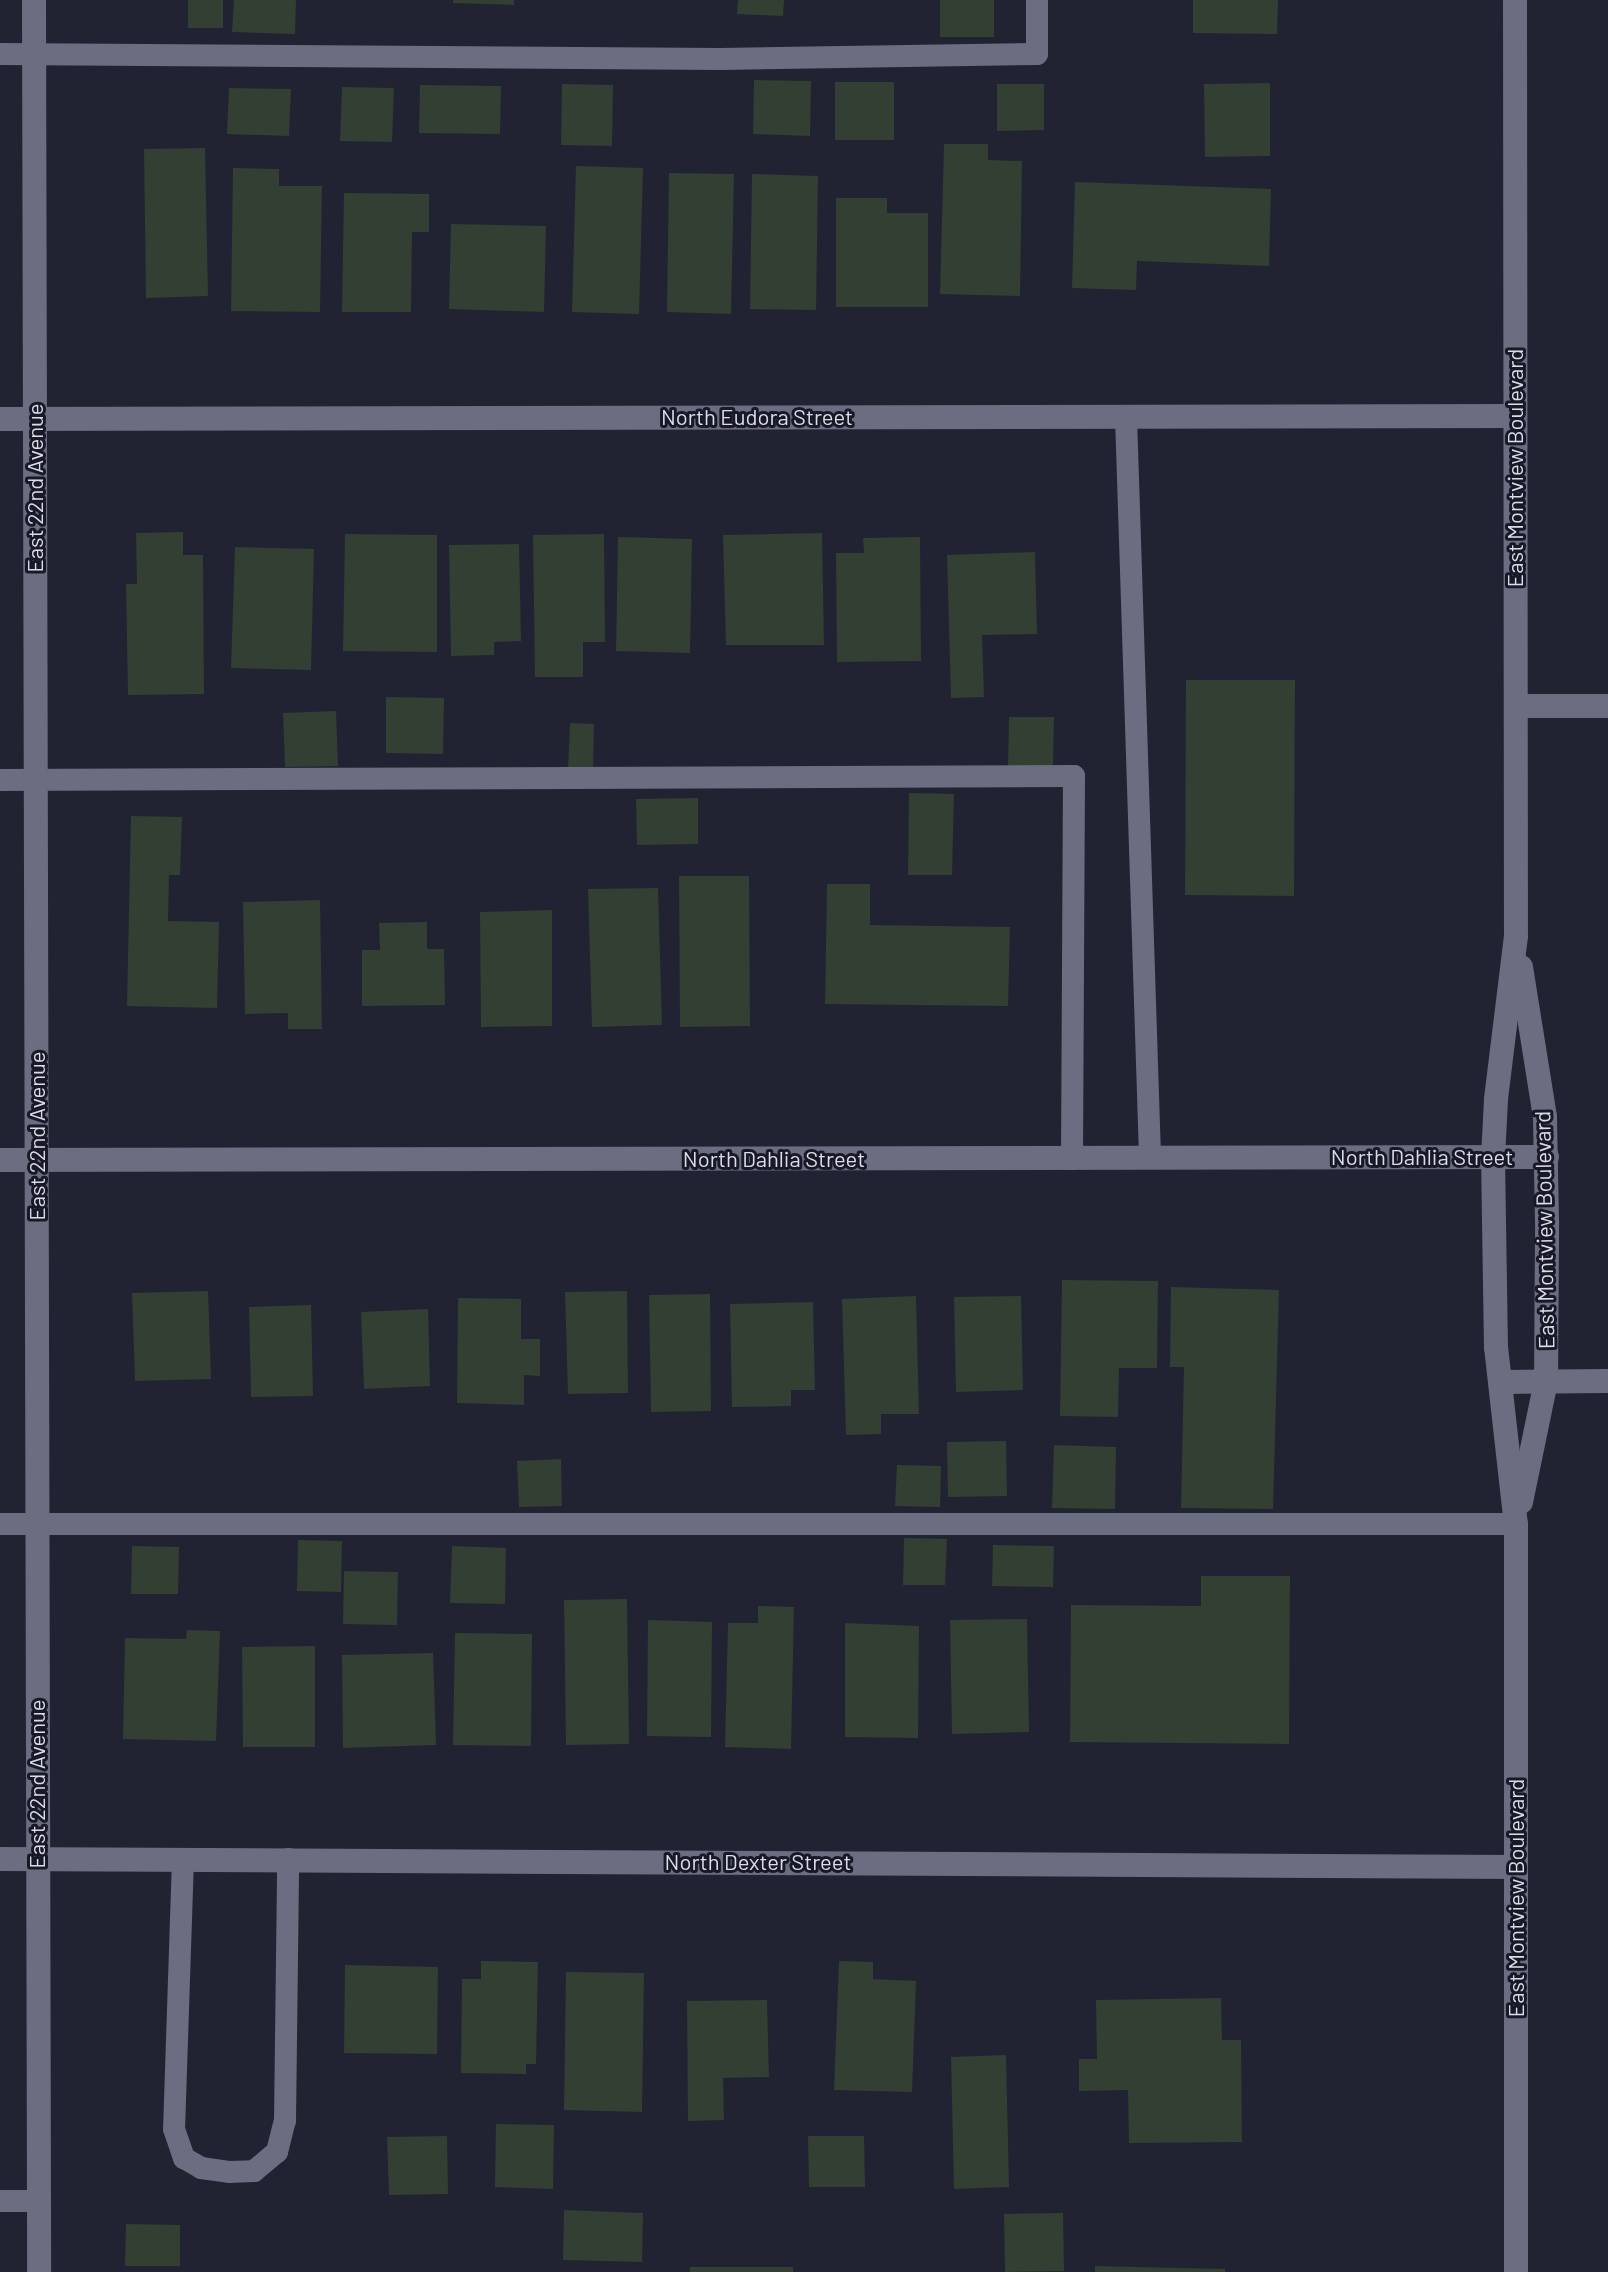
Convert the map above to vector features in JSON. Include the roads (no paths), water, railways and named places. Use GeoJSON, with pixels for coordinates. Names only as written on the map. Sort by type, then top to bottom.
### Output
{"type":"FeatureCollection","features":[{"type":"Feature","properties":{"kind":"street","name":"East 22nd Avenue"},"geometry":{"type":"LineString","coordinates":[[34,0],[39,2272]]}},
{"type":"Feature","properties":{"kind":"street","name":"East Montview Boulevard"},"geometry":{"type":"LineString","coordinates":[[1515,0],[1516,936],[1496,1100],[1493,1157],[1496,1347],[1516,1524],[1516,2272]]}},
{"type":"Feature","properties":{"kind":"street","name":"North Eudora Street"},"geometry":{"type":"LineString","coordinates":[[0,419],[1515,416]]}},
{"type":"Feature","properties":{"kind":"street"},"geometry":{"type":"LineString","coordinates":[[1516,706],[1608,706]]}},
{"type":"Feature","properties":{"kind":"street","name":"East Montview Boulevard"},"geometry":{"type":"LineString","coordinates":[[1516,936],[1545,1117],[1547,1157],[1546,1381],[1516,1524]]}},
{"type":"Feature","properties":{"kind":"street","name":"North Dahlia Street"},"geometry":{"type":"LineString","coordinates":[[0,1160],[1547,1157]]}},
{"type":"Feature","properties":{"kind":"street"},"geometry":{"type":"LineString","coordinates":[[1500,1382],[1608,1381]]}},
{"type":"Feature","properties":{"kind":"street","name":"North Dexter Street"},"geometry":{"type":"LineString","coordinates":[[0,1859],[1516,1867]]}},
{"type":"Feature","properties":{"kind":"lane"},"geometry":{"type":"LineString","coordinates":[[0,54],[721,59],[1037,54],[1037,0]]}},
{"type":"Feature","properties":{"kind":"lane"},"geometry":{"type":"LineString","coordinates":[[1126,417],[1150,1158]]}},
{"type":"Feature","properties":{"kind":"lane"},"geometry":{"type":"LineString","coordinates":[[0,780],[1074,776],[1072,1159]]}},
{"type":"Feature","properties":{"kind":"lane"},"geometry":{"type":"LineString","coordinates":[[0,1524],[1516,1524]]}},
{"type":"Feature","properties":{"kind":"lane"},"geometry":{"type":"LineString","coordinates":[[183,1859],[174,2129],[184,2158],[201,2168],[229,2172],[254,2171],[277,2152],[285,2121],[288,1859]]}},
{"type":"Feature","properties":{"kind":"lane"},"geometry":{"type":"LineString","coordinates":[[0,2201],[39,2201]]}}]}
